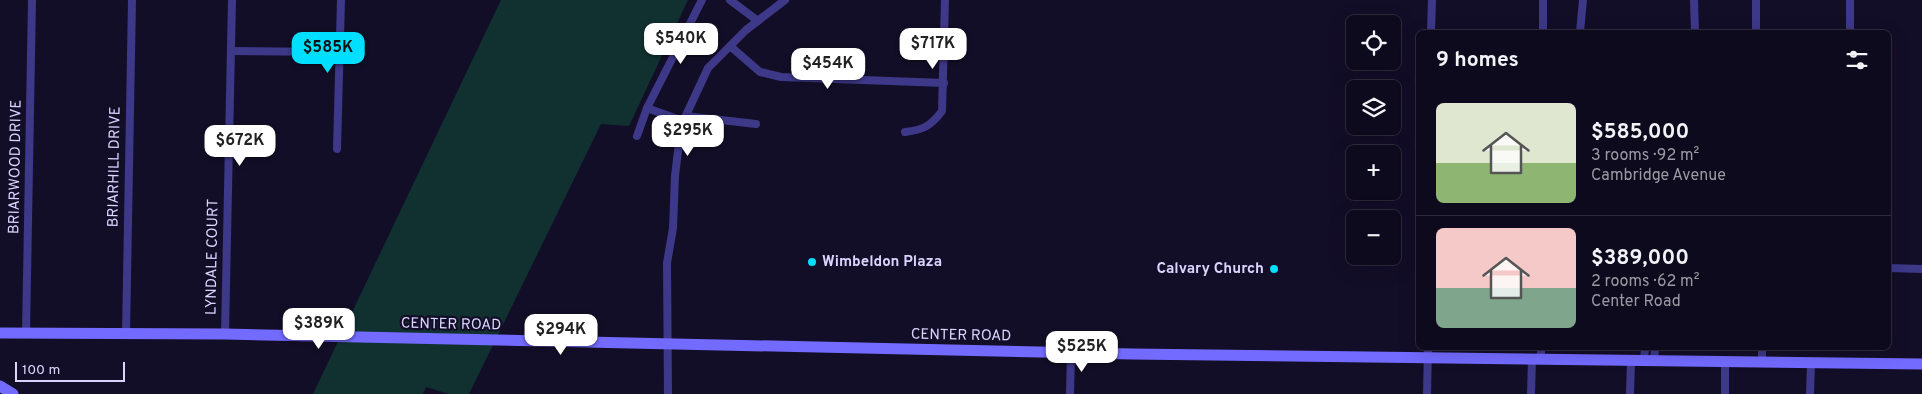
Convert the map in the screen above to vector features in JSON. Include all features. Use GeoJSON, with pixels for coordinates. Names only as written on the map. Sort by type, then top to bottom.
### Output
{"type":"FeatureCollection","features":[{"type":"Feature","properties":{"kind":"main road","name":"CENTER ROAD"},"geometry":{"type":"LineString","coordinates":[[0,333],[225,334],[1070,353],[1428,352],[1536,359],[1762,364],[1922,364]]}},
{"type":"Feature","properties":{"kind":"main road"},"geometry":{"type":"LineString","coordinates":[[0,386],[13,394]]}},
{"type":"Feature","properties":{"kind":"street","name":"BRIARWOOD DRIVE"},"geometry":{"type":"LineString","coordinates":[[26,333],[32,0]]}},
{"type":"Feature","properties":{"kind":"street","name":"BRIARHILL DRIVE"},"geometry":{"type":"LineString","coordinates":[[126,334],[132,0]]}},
{"type":"Feature","properties":{"kind":"street","name":"LYNDALE COURT"},"geometry":{"type":"LineString","coordinates":[[225,334],[232,0]]}},
{"type":"Feature","properties":{"kind":"street"},"geometry":{"type":"LineString","coordinates":[[337,149],[341,0]]}},
{"type":"Feature","properties":{"kind":"street"},"geometry":{"type":"LineString","coordinates":[[637,136],[647,108],[702,0]]}},
{"type":"Feature","properties":{"kind":"street"},"geometry":{"type":"LineString","coordinates":[[730,0],[758,21]]}},
{"type":"Feature","properties":{"kind":"street"},"geometry":{"type":"LineString","coordinates":[[668,394],[667,263],[673,228],[675,176],[685,119],[708,68],[758,21],[785,0]]}},
{"type":"Feature","properties":{"kind":"street"},"geometry":{"type":"LineString","coordinates":[[905,132],[924,130],[935,122],[942,111],[945,0]]}},
{"type":"Feature","properties":{"kind":"street"},"geometry":{"type":"LineString","coordinates":[[1431,30],[1432,0]]}},
{"type":"Feature","properties":{"kind":"street"},"geometry":{"type":"LineString","coordinates":[[1543,0],[1543,30]]}},
{"type":"Feature","properties":{"kind":"street"},"geometry":{"type":"LineString","coordinates":[[1580,30],[1583,0]]}},
{"type":"Feature","properties":{"kind":"street"},"geometry":{"type":"LineString","coordinates":[[1694,0],[1695,30]]}},
{"type":"Feature","properties":{"kind":"street"},"geometry":{"type":"LineString","coordinates":[[1756,0],[1756,30]]}},
{"type":"Feature","properties":{"kind":"street"},"geometry":{"type":"LineString","coordinates":[[1850,0],[1850,30]]}},
{"type":"Feature","properties":{"kind":"street"},"geometry":{"type":"LineString","coordinates":[[730,46],[760,72],[781,77],[944,83]]}},
{"type":"Feature","properties":{"kind":"street"},"geometry":{"type":"LineString","coordinates":[[231,51],[340,52]]}},
{"type":"Feature","properties":{"kind":"street"},"geometry":{"type":"LineString","coordinates":[[647,108],[685,119],[756,124]]}},
{"type":"Feature","properties":{"kind":"street"},"geometry":{"type":"LineString","coordinates":[[1891,268],[1922,269]]}},
{"type":"Feature","properties":{"kind":"street"},"geometry":{"type":"LineString","coordinates":[[1531,394],[1536,359],[1540,350]]}},
{"type":"Feature","properties":{"kind":"street"},"geometry":{"type":"LineString","coordinates":[[1646,350],[1650,361]]}},
{"type":"Feature","properties":{"kind":"street"},"geometry":{"type":"LineString","coordinates":[[1650,361],[1654,350]]}},
{"type":"Feature","properties":{"kind":"street"},"geometry":{"type":"LineString","coordinates":[[1762,350],[1762,364]]}},
{"type":"Feature","properties":{"kind":"street"},"geometry":{"type":"LineString","coordinates":[[1427,394],[1428,352]]}},
{"type":"Feature","properties":{"kind":"street"},"geometry":{"type":"LineString","coordinates":[[1070,353],[1070,394]]}},
{"type":"Feature","properties":{"kind":"street"},"geometry":{"type":"LineString","coordinates":[[1630,394],[1631,361]]}},
{"type":"Feature","properties":{"kind":"street"},"geometry":{"type":"LineString","coordinates":[[1725,394],[1726,363]]}},
{"type":"Feature","properties":{"kind":"street"},"geometry":{"type":"LineString","coordinates":[[1810,364],[1810,394]]}},
{"type":"Feature","properties":{"kind":"green space"},"geometry":{"type":"Polygon","coordinates":[[[501,0],[688,0],[629,126],[601,124],[469,394],[449,394],[426,387],[423,394],[313,394],[501,0]]]}},
{"type":"Feature","properties":{"kind":"place","name":"Wimbeldon Plaza"},"geometry":{"type":"Point","coordinates":[812,262]}},
{"type":"Feature","properties":{"kind":"place","name":"Calvary Church"},"geometry":{"type":"Point","coordinates":[1274,269]}}]}
